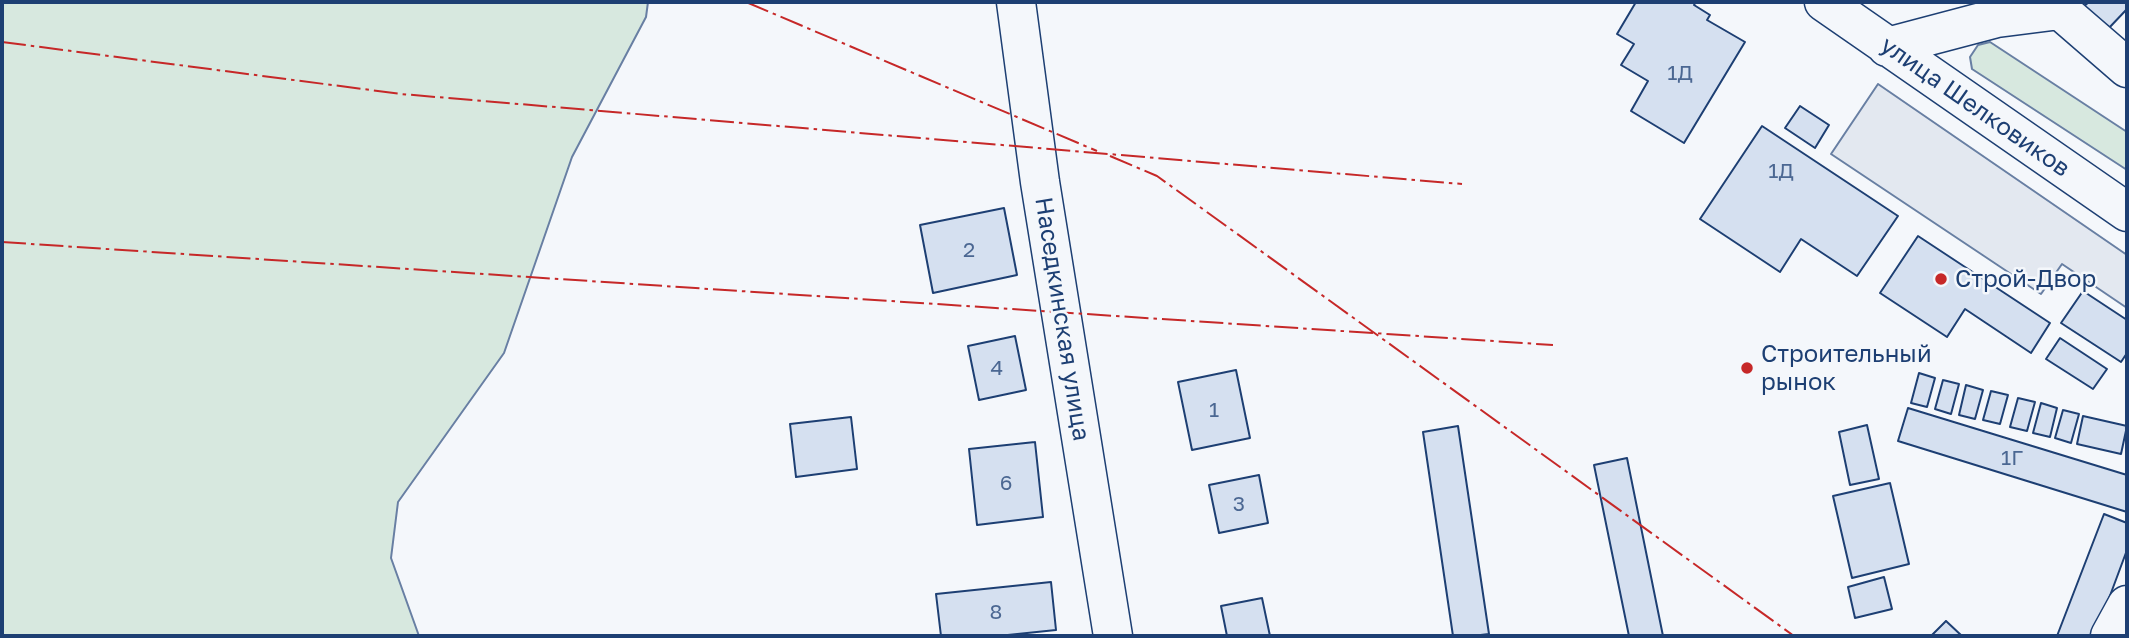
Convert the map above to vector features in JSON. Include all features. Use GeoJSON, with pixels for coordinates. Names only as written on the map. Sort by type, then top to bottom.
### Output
{"type":"FeatureCollection","features":[{"type":"Feature","properties":{"kind":"street","name":"Наседкинская улица"},"geometry":{"type":"LineString","coordinates":[[1016,2],[1040,182],[1113,636]]}},
{"type":"Feature","properties":{"kind":"street","name":"улица Шелковиков"},"geometry":{"type":"LineString","coordinates":[[1824,2],[2127,212]]}},
{"type":"Feature","properties":{"kind":"street"},"geometry":{"type":"LineString","coordinates":[[1887,47],[1997,18],[2064,6],[2113,36],[2127,68]]}},
{"type":"Feature","properties":{"kind":"street"},"geometry":{"type":"LineString","coordinates":[[2110,636],[2127,605]]}},
{"type":"Feature","properties":{"kind":"shaded area"},"geometry":{"type":"Polygon","coordinates":[[[2,2],[648,2],[646,17],[572,157],[504,353],[398,502],[391,558],[419,636],[2,636],[2,2]]]}},
{"type":"Feature","properties":{"kind":"shaded area"},"geometry":{"type":"Polygon","coordinates":[[[1990,42],[2127,132],[2127,170],[1972,69],[1970,57],[1978,45],[1990,42]]]}},
{"type":"Feature","properties":{"kind":"shaded area"},"geometry":{"type":"Polygon","coordinates":[[[1878,84],[2127,255],[2127,308],[2062,264],[2041,294],[1831,154],[1878,84]]]}},
{"type":"Feature","properties":{"kind":"building"},"geometry":{"type":"Polygon","coordinates":[[[1636,2],[1696,2],[1694,5],[1710,15],[1707,20],[1745,42],[1684,143],[1631,111],[1648,81],[1621,65],[1634,44],[1617,34],[1636,2]]]}},
{"type":"Feature","properties":{"kind":"building"},"geometry":{"type":"Polygon","coordinates":[[[2089,2],[2127,2],[2127,9],[2108,29],[2083,7],[2089,2]]]}},
{"type":"Feature","properties":{"kind":"building"},"geometry":{"type":"Polygon","coordinates":[[[1800,106],[1829,125],[1815,148],[1785,128],[1800,106]]]}},
{"type":"Feature","properties":{"kind":"building"},"geometry":{"type":"Polygon","coordinates":[[[1762,126],[1898,216],[1857,276],[1801,239],[1780,272],[1700,219],[1762,126]]]}},
{"type":"Feature","properties":{"kind":"building"},"geometry":{"type":"Polygon","coordinates":[[[1004,208],[1017,275],[933,293],[920,225],[1004,208]]]}},
{"type":"Feature","properties":{"kind":"building"},"geometry":{"type":"Polygon","coordinates":[[[1918,236],[2050,323],[2031,353],[1965,309],[1947,337],[1880,293],[1918,236]]]}},
{"type":"Feature","properties":{"kind":"building"},"geometry":{"type":"Polygon","coordinates":[[[2083,291],[2127,320],[2127,353],[2121,362],[2061,323],[2083,291]]]}},
{"type":"Feature","properties":{"kind":"building"},"geometry":{"type":"Polygon","coordinates":[[[1015,336],[1026,390],[979,400],[968,346],[1015,336]]]}},
{"type":"Feature","properties":{"kind":"building"},"geometry":{"type":"Polygon","coordinates":[[[2060,338],[2107,369],[2093,389],[2046,359],[2060,338]]]}},
{"type":"Feature","properties":{"kind":"building"},"geometry":{"type":"Polygon","coordinates":[[[1236,370],[1250,438],[1192,450],[1178,382],[1236,370]]]}},
{"type":"Feature","properties":{"kind":"building"},"geometry":{"type":"Polygon","coordinates":[[[1919,373],[1935,378],[1927,407],[1911,403],[1919,373]]]}},
{"type":"Feature","properties":{"kind":"building"},"geometry":{"type":"Polygon","coordinates":[[[1943,380],[1959,384],[1951,414],[1935,409],[1943,380]]]}},
{"type":"Feature","properties":{"kind":"building"},"geometry":{"type":"Polygon","coordinates":[[[1966,385],[1983,390],[1975,419],[1959,415],[1966,385]]]}},
{"type":"Feature","properties":{"kind":"building"},"geometry":{"type":"Polygon","coordinates":[[[1991,391],[2008,395],[2000,424],[1983,420],[1991,391]]]}},
{"type":"Feature","properties":{"kind":"building"},"geometry":{"type":"Polygon","coordinates":[[[2018,398],[2035,402],[2027,431],[2010,427],[2018,398]]]}},
{"type":"Feature","properties":{"kind":"building"},"geometry":{"type":"Polygon","coordinates":[[[2041,403],[2057,408],[2050,437],[2033,433],[2041,403]]]}},
{"type":"Feature","properties":{"kind":"building"},"geometry":{"type":"Polygon","coordinates":[[[1908,408],[2127,475],[2127,512],[1898,441],[1908,408]]]}},
{"type":"Feature","properties":{"kind":"building"},"geometry":{"type":"Polygon","coordinates":[[[2063,410],[2079,414],[2071,443],[2055,438],[2063,410]]]}},
{"type":"Feature","properties":{"kind":"building"},"geometry":{"type":"Polygon","coordinates":[[[2083,416],[2127,426],[2121,454],[2077,444],[2083,416]]]}},
{"type":"Feature","properties":{"kind":"building"},"geometry":{"type":"Polygon","coordinates":[[[851,417],[857,469],[796,477],[790,424],[851,417]]]}},
{"type":"Feature","properties":{"kind":"building"},"geometry":{"type":"Polygon","coordinates":[[[1867,425],[1879,479],[1850,485],[1839,432],[1867,425]]]}},
{"type":"Feature","properties":{"kind":"building"},"geometry":{"type":"Polygon","coordinates":[[[1458,426],[1489,634],[1472,636],[1453,636],[1423,432],[1458,426]]]}},
{"type":"Feature","properties":{"kind":"building"},"geometry":{"type":"Polygon","coordinates":[[[1035,442],[1043,517],[977,525],[969,449],[1035,442]]]}},
{"type":"Feature","properties":{"kind":"building"},"geometry":{"type":"Polygon","coordinates":[[[1627,458],[1663,636],[1629,636],[1594,465],[1627,458]]]}},
{"type":"Feature","properties":{"kind":"building"},"geometry":{"type":"Polygon","coordinates":[[[1259,475],[1268,523],[1219,533],[1209,485],[1259,475]]]}},
{"type":"Feature","properties":{"kind":"building"},"geometry":{"type":"Polygon","coordinates":[[[1890,483],[1909,564],[1852,578],[1833,496],[1890,483]]]}},
{"type":"Feature","properties":{"kind":"building"},"geometry":{"type":"Polygon","coordinates":[[[2104,514],[2127,523],[2127,550],[2095,636],[2057,636],[2104,514]]]}},
{"type":"Feature","properties":{"kind":"building"},"geometry":{"type":"Polygon","coordinates":[[[1884,577],[1892,609],[1855,618],[1848,587],[1884,577]]]}},
{"type":"Feature","properties":{"kind":"building"},"geometry":{"type":"Polygon","coordinates":[[[1051,582],[1056,630],[998,636],[941,636],[936,594],[1051,582]]]}},
{"type":"Feature","properties":{"kind":"building"},"geometry":{"type":"Polygon","coordinates":[[[1262,598],[1270,636],[1227,636],[1221,606],[1262,598]]]}},
{"type":"Feature","properties":{"kind":"building"},"geometry":{"type":"Polygon","coordinates":[[[1946,621],[1962,636],[1931,636],[1946,621]]]}},
{"type":"Feature","properties":{"kind":"power"},"geometry":{"type":"LineString","coordinates":[[746,2],[1097,151]]}},
{"type":"Feature","properties":{"kind":"power"},"geometry":{"type":"LineString","coordinates":[[2,42],[401,94],[1462,184]]}},
{"type":"Feature","properties":{"kind":"power"},"geometry":{"type":"LineString","coordinates":[[1110,156],[1157,176],[1794,636]]}},
{"type":"Feature","properties":{"kind":"power"},"geometry":{"type":"LineString","coordinates":[[2,242],[1553,345]]}},
{"type":"Feature","properties":{"kind":"place","name":"Строй-Двор"},"geometry":{"type":"Point","coordinates":[1941,279]}},
{"type":"Feature","properties":{"kind":"place","name":"Строительный рынок"},"geometry":{"type":"Point","coordinates":[1747,368]}}]}
